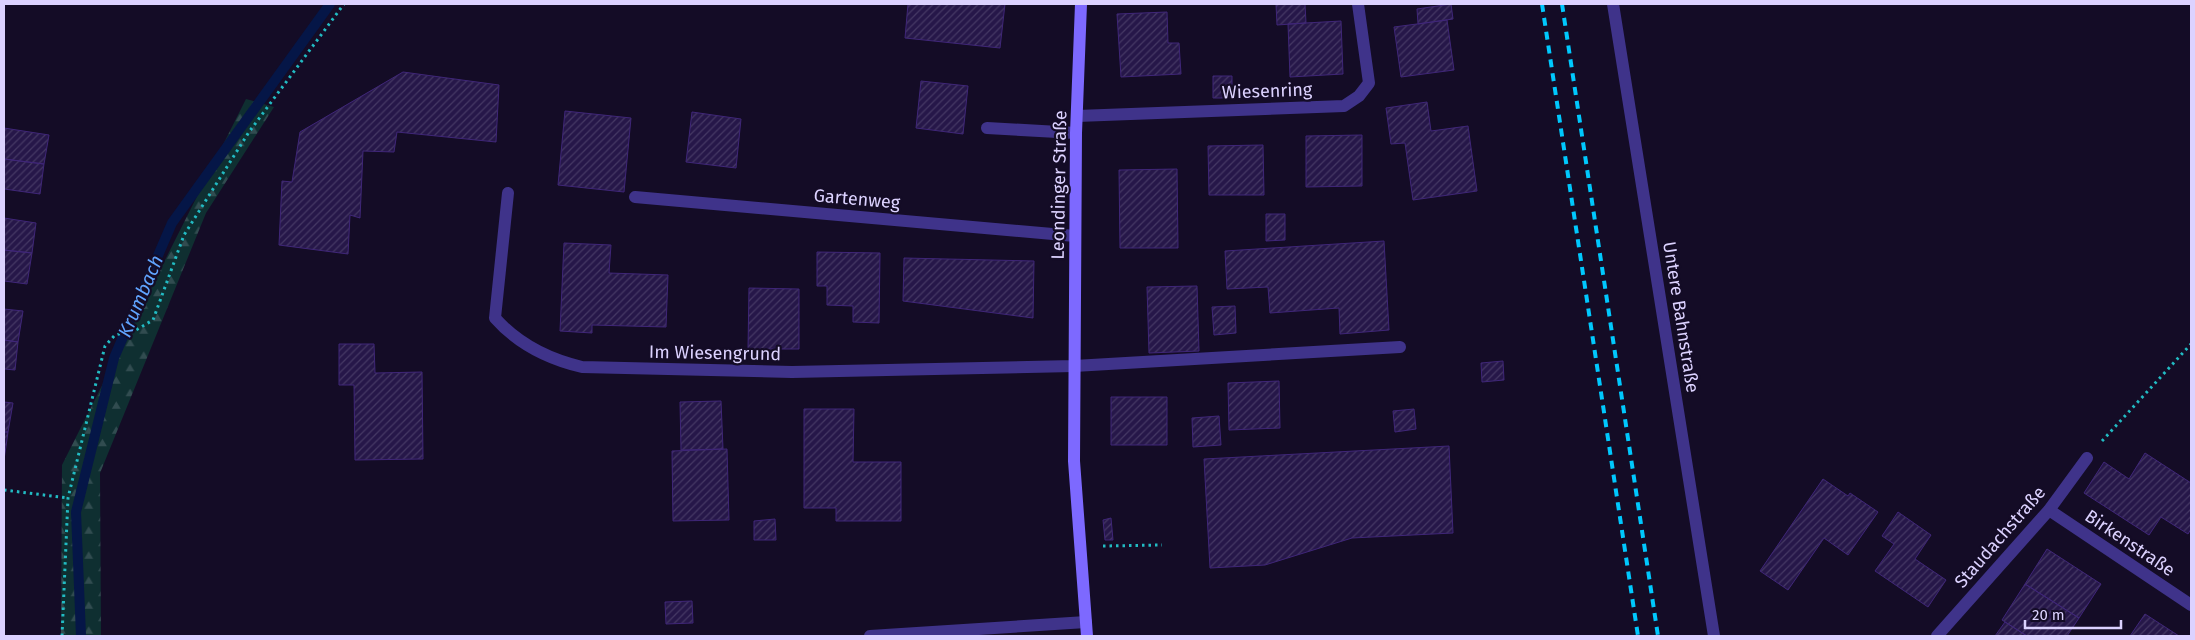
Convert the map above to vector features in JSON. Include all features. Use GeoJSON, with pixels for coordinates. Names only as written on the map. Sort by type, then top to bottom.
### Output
{"type":"FeatureCollection","features":[{"type":"Feature","properties":{"kind":"street","name":"Leondinger Straße"},"geometry":{"type":"LineString","coordinates":[[1081,4],[1076,133],[1074,461],[1082,547],[1087,636]]}},
{"type":"Feature","properties":{"kind":"street","name":"Wiesenring"},"geometry":{"type":"LineString","coordinates":[[1077,116],[1344,106],[1359,96],[1368,83],[1358,4]]}},
{"type":"Feature","properties":{"kind":"street","name":"Untere Bahnstraße"},"geometry":{"type":"LineString","coordinates":[[1613,4],[1714,636]]}},
{"type":"Feature","properties":{"kind":"street"},"geometry":{"type":"LineString","coordinates":[[987,128],[1076,133]]}},
{"type":"Feature","properties":{"kind":"street","name":"Im Wiesengrund"},"geometry":{"type":"LineString","coordinates":[[508,193],[495,318],[510,335],[560,362],[617,369],[792,372],[1074,366]]}},
{"type":"Feature","properties":{"kind":"street","name":"Gartenweg"},"geometry":{"type":"LineString","coordinates":[[635,197],[1075,236]]}},
{"type":"Feature","properties":{"kind":"street"},"geometry":{"type":"LineString","coordinates":[[1074,366],[1400,347]]}},
{"type":"Feature","properties":{"kind":"street","name":"Staudachstraße"},"geometry":{"type":"LineString","coordinates":[[1937,636],[2049,510],[2087,458]]}},
{"type":"Feature","properties":{"kind":"street","name":"Birkenstraße"},"geometry":{"type":"LineString","coordinates":[[2049,510],[2191,606]]}},
{"type":"Feature","properties":{"kind":"street"},"geometry":{"type":"LineString","coordinates":[[870,636],[1086,622]]}},
{"type":"Feature","properties":{"kind":"path"},"geometry":{"type":"LineString","coordinates":[[62,636],[68,498],[105,346],[115,335],[136,330],[153,320],[184,235],[249,132],[344,4]]}},
{"type":"Feature","properties":{"kind":"path"},"geometry":{"type":"LineString","coordinates":[[2087,458],[2191,344]]}},
{"type":"Feature","properties":{"kind":"path"},"geometry":{"type":"LineString","coordinates":[[4,490],[68,498]]}},
{"type":"Feature","properties":{"kind":"path"},"geometry":{"type":"LineString","coordinates":[[1082,547],[1162,545]]}},
{"type":"Feature","properties":{"kind":"green space"},"geometry":{"type":"Polygon","coordinates":[[[246,99],[274,107],[206,213],[100,473],[101,636],[61,636],[62,465],[246,99]]]}},
{"type":"Feature","properties":{"kind":"building"},"geometry":{"type":"Polygon","coordinates":[[[908,4],[1005,4],[1000,48],[905,38],[908,4]]]}},
{"type":"Feature","properties":{"kind":"building"},"geometry":{"type":"Polygon","coordinates":[[[1276,4],[1305,4],[1306,23],[1277,25],[1276,4]]]}},
{"type":"Feature","properties":{"kind":"building"},"geometry":{"type":"Polygon","coordinates":[[[1451,4],[1453,19],[1418,24],[1417,9],[1451,4]]]}},
{"type":"Feature","properties":{"kind":"building"},"geometry":{"type":"Polygon","coordinates":[[[1167,12],[1168,43],[1179,43],[1181,74],[1121,77],[1117,14],[1167,12]]]}},
{"type":"Feature","properties":{"kind":"building"},"geometry":{"type":"Polygon","coordinates":[[[1447,20],[1454,70],[1401,77],[1394,27],[1447,20]]]}},
{"type":"Feature","properties":{"kind":"building"},"geometry":{"type":"Polygon","coordinates":[[[1341,21],[1343,74],[1290,77],[1288,24],[1341,21]]]}},
{"type":"Feature","properties":{"kind":"building"},"geometry":{"type":"Polygon","coordinates":[[[403,72],[499,85],[496,142],[397,132],[394,152],[363,151],[360,218],[350,215],[348,254],[279,245],[282,181],[292,182],[300,132],[403,72]]]}},
{"type":"Feature","properties":{"kind":"building"},"geometry":{"type":"Polygon","coordinates":[[[1213,76],[1232,76],[1232,98],[1213,98],[1213,76]]]}},
{"type":"Feature","properties":{"kind":"building"},"geometry":{"type":"Polygon","coordinates":[[[921,81],[968,86],[963,134],[916,128],[921,81]]]}},
{"type":"Feature","properties":{"kind":"building"},"geometry":{"type":"Polygon","coordinates":[[[1427,102],[1431,131],[1468,126],[1477,191],[1413,200],[1405,143],[1391,144],[1386,108],[1427,102]]]}},
{"type":"Feature","properties":{"kind":"building"},"geometry":{"type":"Polygon","coordinates":[[[565,111],[631,118],[624,192],[558,185],[565,111]]]}},
{"type":"Feature","properties":{"kind":"building"},"geometry":{"type":"Polygon","coordinates":[[[692,112],[741,119],[736,168],[686,162],[692,112]]]}},
{"type":"Feature","properties":{"kind":"building"},"geometry":{"type":"Polygon","coordinates":[[[4,128],[49,135],[44,164],[4,159],[4,128]]]}},
{"type":"Feature","properties":{"kind":"building"},"geometry":{"type":"Polygon","coordinates":[[[1362,135],[1362,186],[1306,187],[1306,136],[1362,135]]]}},
{"type":"Feature","properties":{"kind":"building"},"geometry":{"type":"Polygon","coordinates":[[[1263,145],[1264,195],[1209,195],[1208,146],[1263,145]]]}},
{"type":"Feature","properties":{"kind":"building"},"geometry":{"type":"Polygon","coordinates":[[[4,159],[44,164],[40,194],[4,189],[4,159]]]}},
{"type":"Feature","properties":{"kind":"building"},"geometry":{"type":"Polygon","coordinates":[[[1177,169],[1178,248],[1120,248],[1119,170],[1177,169]]]}},
{"type":"Feature","properties":{"kind":"building"},"geometry":{"type":"Polygon","coordinates":[[[1266,214],[1285,214],[1285,240],[1266,241],[1266,214]]]}},
{"type":"Feature","properties":{"kind":"building"},"geometry":{"type":"Polygon","coordinates":[[[4,218],[36,223],[32,253],[4,250],[4,218]]]}},
{"type":"Feature","properties":{"kind":"building"},"geometry":{"type":"Polygon","coordinates":[[[1384,241],[1389,330],[1340,334],[1339,308],[1270,313],[1268,287],[1227,289],[1225,251],[1384,241]]]}},
{"type":"Feature","properties":{"kind":"building"},"geometry":{"type":"Polygon","coordinates":[[[564,243],[611,245],[609,273],[668,275],[666,327],[592,325],[592,333],[560,331],[564,243]]]}},
{"type":"Feature","properties":{"kind":"building"},"geometry":{"type":"Polygon","coordinates":[[[4,250],[32,253],[27,284],[4,281],[4,250]]]}},
{"type":"Feature","properties":{"kind":"building"},"geometry":{"type":"Polygon","coordinates":[[[817,252],[880,253],[879,323],[853,322],[853,306],[827,305],[827,286],[817,286],[817,252]]]}},
{"type":"Feature","properties":{"kind":"building"},"geometry":{"type":"Polygon","coordinates":[[[904,258],[1034,261],[1033,318],[903,301],[904,258]]]}},
{"type":"Feature","properties":{"kind":"building"},"geometry":{"type":"Polygon","coordinates":[[[1197,286],[1199,351],[1149,353],[1147,287],[1197,286]]]}},
{"type":"Feature","properties":{"kind":"building"},"geometry":{"type":"Polygon","coordinates":[[[749,288],[799,289],[799,349],[748,349],[749,288]]]}},
{"type":"Feature","properties":{"kind":"building"},"geometry":{"type":"Polygon","coordinates":[[[1235,306],[1236,333],[1214,335],[1212,307],[1235,306]]]}},
{"type":"Feature","properties":{"kind":"building"},"geometry":{"type":"Polygon","coordinates":[[[4,309],[23,311],[18,342],[4,340],[4,309]]]}},
{"type":"Feature","properties":{"kind":"building"},"geometry":{"type":"Polygon","coordinates":[[[4,340],[18,342],[15,370],[4,369],[4,340]]]}},
{"type":"Feature","properties":{"kind":"building"},"geometry":{"type":"Polygon","coordinates":[[[339,344],[374,344],[375,373],[422,372],[423,459],[355,460],[354,385],[339,385],[339,344]]]}},
{"type":"Feature","properties":{"kind":"building"},"geometry":{"type":"Polygon","coordinates":[[[1503,361],[1504,380],[1482,382],[1481,363],[1503,361]]]}},
{"type":"Feature","properties":{"kind":"building"},"geometry":{"type":"Polygon","coordinates":[[[1279,381],[1280,428],[1229,430],[1228,383],[1279,381]]]}},
{"type":"Feature","properties":{"kind":"building"},"geometry":{"type":"Polygon","coordinates":[[[1111,397],[1167,397],[1167,445],[1111,445],[1111,397]]]}},
{"type":"Feature","properties":{"kind":"building"},"geometry":{"type":"Polygon","coordinates":[[[721,401],[723,449],[681,450],[680,402],[721,401]]]}},
{"type":"Feature","properties":{"kind":"building"},"geometry":{"type":"Polygon","coordinates":[[[4,402],[13,403],[8,432],[4,432],[4,402]]]}},
{"type":"Feature","properties":{"kind":"building"},"geometry":{"type":"Polygon","coordinates":[[[804,409],[854,409],[853,462],[901,462],[901,521],[836,521],[836,508],[804,508],[804,409]]]}},
{"type":"Feature","properties":{"kind":"building"},"geometry":{"type":"Polygon","coordinates":[[[1414,409],[1416,429],[1395,432],[1393,411],[1414,409]]]}},
{"type":"Feature","properties":{"kind":"building"},"geometry":{"type":"Polygon","coordinates":[[[1219,416],[1221,445],[1193,447],[1192,418],[1219,416]]]}},
{"type":"Feature","properties":{"kind":"building"},"geometry":{"type":"Polygon","coordinates":[[[4,432],[8,432],[4,460],[4,432]]]}},
{"type":"Feature","properties":{"kind":"building"},"geometry":{"type":"Polygon","coordinates":[[[1449,446],[1453,533],[1352,538],[1265,565],[1210,568],[1204,459],[1449,446]]]}},
{"type":"Feature","properties":{"kind":"building"},"geometry":{"type":"Polygon","coordinates":[[[727,449],[729,520],[673,521],[672,451],[727,449]]]}},
{"type":"Feature","properties":{"kind":"building"},"geometry":{"type":"Polygon","coordinates":[[[2145,453],[2191,483],[2191,529],[2188,534],[2161,517],[2149,535],[2084,493],[2104,462],[2129,479],[2145,453]]]}},
{"type":"Feature","properties":{"kind":"building"},"geometry":{"type":"Polygon","coordinates":[[[1823,479],[1848,496],[1850,493],[1878,512],[1848,555],[1824,538],[1788,590],[1760,571],[1823,479]]]}},
{"type":"Feature","properties":{"kind":"building"},"geometry":{"type":"Polygon","coordinates":[[[1898,512],[1931,535],[1915,559],[1946,580],[1928,607],[1875,571],[1894,544],[1882,536],[1898,512]]]}},
{"type":"Feature","properties":{"kind":"building"},"geometry":{"type":"Polygon","coordinates":[[[1111,518],[1113,540],[1105,540],[1103,520],[1111,518]]]}},
{"type":"Feature","properties":{"kind":"building"},"geometry":{"type":"Polygon","coordinates":[[[775,519],[776,540],[754,540],[754,521],[775,519]]]}},
{"type":"Feature","properties":{"kind":"building"},"geometry":{"type":"Polygon","coordinates":[[[2047,549],[2101,584],[2079,618],[2025,584],[2047,549]]]}},
{"type":"Feature","properties":{"kind":"building"},"geometry":{"type":"Polygon","coordinates":[[[2025,584],[2079,618],[2067,636],[2027,636],[2002,620],[2025,584]]]}},
{"type":"Feature","properties":{"kind":"building"},"geometry":{"type":"Polygon","coordinates":[[[692,601],[693,623],[666,624],[665,602],[692,601]]]}},
{"type":"Feature","properties":{"kind":"building"},"geometry":{"type":"Polygon","coordinates":[[[2145,614],[2179,636],[2130,636],[2145,614]]]}},
{"type":"Feature","properties":{"kind":"building"},"geometry":{"type":"Polygon","coordinates":[[[2005,622],[2027,636],[1995,636],[2005,622]]]}},
{"type":"Feature","properties":{"kind":"waterway","name":"Krumbach"},"geometry":{"type":"LineString","coordinates":[[81,636],[76,512],[114,358],[172,223],[330,4]]}},
{"type":"Feature","properties":{"kind":"railway"},"geometry":{"type":"LineString","coordinates":[[1542,4],[1638,636]]}},
{"type":"Feature","properties":{"kind":"railway"},"geometry":{"type":"LineString","coordinates":[[1562,4],[1658,636]]}}]}
